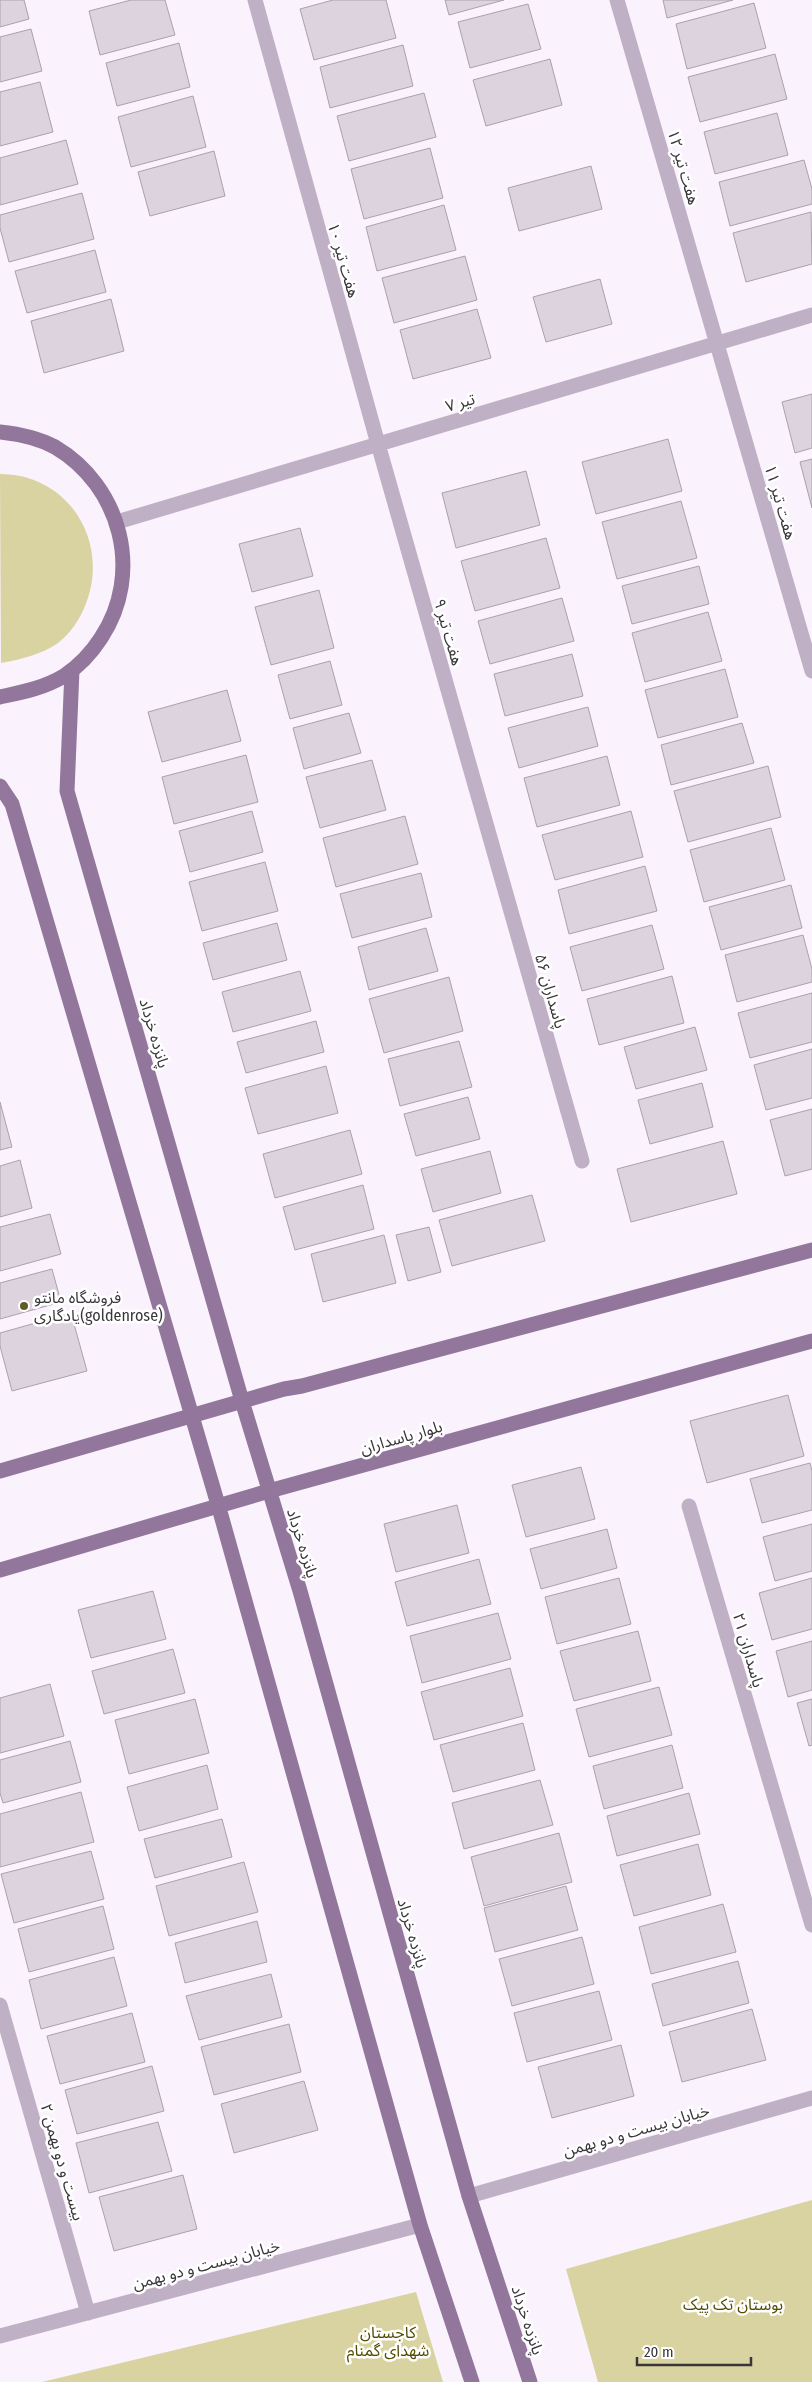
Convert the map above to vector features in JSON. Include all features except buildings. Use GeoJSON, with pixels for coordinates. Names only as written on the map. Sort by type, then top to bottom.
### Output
{"type":"FeatureCollection","features":[{"type":"Feature","properties":{"kind":"main road"},"geometry":{"type":"LineString","coordinates":[[0,432],[23,435],[54,447],[81,466],[102,492],[117,522],[124,556],[122,590],[111,623],[92,652],[72,670],[35,690],[0,697]]}},
{"type":"Feature","properties":{"kind":"main road","name":"پانزده خرداد"},"geometry":{"type":"LineString","coordinates":[[72,670],[67,791],[242,1401],[300,1591],[469,2196],[530,2382]]}},
{"type":"Feature","properties":{"kind":"main road"},"geometry":{"type":"LineString","coordinates":[[0,786],[12,804],[219,1508],[420,2225],[472,2382]]}},
{"type":"Feature","properties":{"kind":"main road"},"geometry":{"type":"LineString","coordinates":[[0,1471],[242,1401],[812,1250]]}},
{"type":"Feature","properties":{"kind":"main road","name":"بلوار پاسداران"},"geometry":{"type":"LineString","coordinates":[[0,1570],[219,1508],[269,1491],[812,1341]]}},
{"type":"Feature","properties":{"kind":"street","name":"هفت تیر ۱۰"},"geometry":{"type":"LineString","coordinates":[[255,0],[378,444]]}},
{"type":"Feature","properties":{"kind":"street","name":"هفت تیر ۱۲"},"geometry":{"type":"LineString","coordinates":[[617,0],[717,343]]}},
{"type":"Feature","properties":{"kind":"street","name":"۷ تیر"},"geometry":{"type":"LineString","coordinates":[[117,522],[812,315]]}},
{"type":"Feature","properties":{"kind":"street","name":"هفت تیر ۱۱"},"geometry":{"type":"LineString","coordinates":[[717,343],[812,671]]}},
{"type":"Feature","properties":{"kind":"street","name":"هفت تیر ۹"},"geometry":{"type":"LineString","coordinates":[[378,444],[487,830]]}},
{"type":"Feature","properties":{"kind":"street","name":"پاسداران ۵۶"},"geometry":{"type":"LineString","coordinates":[[487,830],[582,1161]]}},
{"type":"Feature","properties":{"kind":"street","name":"پاسداران ۲۱"},"geometry":{"type":"LineString","coordinates":[[689,1506],[812,1925]]}},
{"type":"Feature","properties":{"kind":"street","name":"بیست و دو بهمن ۲"},"geometry":{"type":"LineString","coordinates":[[2,2012],[88,2314]]}},
{"type":"Feature","properties":{"kind":"street","name":"خیابان بیست و دو بهمن"},"geometry":{"type":"LineString","coordinates":[[469,2196],[812,2098]]}},
{"type":"Feature","properties":{"kind":"street","name":"خیابان بیست و دو بهمن"},"geometry":{"type":"LineString","coordinates":[[0,2336],[420,2225]]}},
{"type":"Feature","properties":{"kind":"green space"},"geometry":{"type":"Polygon","coordinates":[[[0,474],[25,477],[46,486],[65,499],[78,517],[88,537],[93,559],[92,583],[85,606],[67,635],[58,643],[38,654],[1,663],[0,474]]]}},
{"type":"Feature","properties":{"kind":"green space","name":"بوستان تک پیک"},"geometry":{"type":"Polygon","coordinates":[[[812,2200],[812,2382],[598,2382],[566,2269],[812,2200]]]}},
{"type":"Feature","properties":{"kind":"green space","name":"کاجستان شهدای گمنام"},"geometry":{"type":"Polygon","coordinates":[[[416,2292],[443,2382],[42,2382],[416,2292]]]}},
{"type":"Feature","properties":{"kind":"place","name":"فروشگاه مانتو یادگاری(goldenrose)"},"geometry":{"type":"Point","coordinates":[24,1306]}}]}
